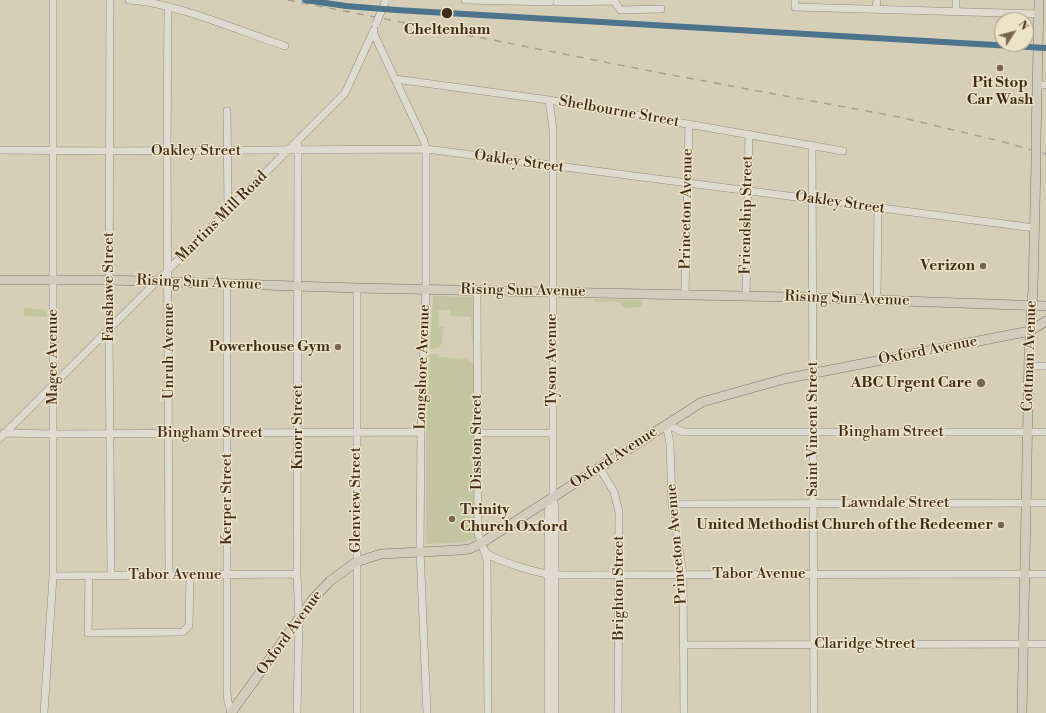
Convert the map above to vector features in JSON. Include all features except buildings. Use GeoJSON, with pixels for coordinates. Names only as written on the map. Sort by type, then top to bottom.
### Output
{"type":"FeatureCollection","features":[{"type":"Feature","properties":{"kind":"main road","name":"Cottman Avenue"},"geometry":{"type":"LineString","coordinates":[[1022,713],[1027,432],[1035,228],[1036,139],[1042,85],[1039,0]]}},
{"type":"Feature","properties":{"kind":"main road","name":"Rising Sun Avenue"},"geometry":{"type":"LineString","coordinates":[[0,280],[110,280],[357,288],[477,289],[813,297],[1046,306]]}},
{"type":"Feature","properties":{"kind":"main road","name":"Oxford Avenue"},"geometry":{"type":"LineString","coordinates":[[233,713],[321,590],[356,562],[372,555],[469,549],[480,544],[552,500],[599,467],[694,406],[708,400],[761,384],[1030,331],[1046,321]]}},
{"type":"Feature","properties":{"kind":"street","name":"Magee Avenue"},"geometry":{"type":"LineString","coordinates":[[44,713],[53,576],[53,0]]}},
{"type":"Feature","properties":{"kind":"street","name":"Fanshawe Street"},"geometry":{"type":"LineString","coordinates":[[110,0],[109,434],[111,575]]}},
{"type":"Feature","properties":{"kind":"street"},"geometry":{"type":"LineString","coordinates":[[129,0],[168,8],[285,46]]}},
{"type":"Feature","properties":{"kind":"street"},"geometry":{"type":"LineString","coordinates":[[465,0],[554,2],[614,0],[620,10],[661,9]]}},
{"type":"Feature","properties":{"kind":"street"},"geometry":{"type":"LineString","coordinates":[[876,0],[876,9]]}},
{"type":"Feature","properties":{"kind":"street"},"geometry":{"type":"LineString","coordinates":[[956,0],[956,11]]}},
{"type":"Feature","properties":{"kind":"street","name":"Martins Mill Road"},"geometry":{"type":"LineString","coordinates":[[0,438],[3,433],[109,330],[345,93],[373,32],[385,1]]}},
{"type":"Feature","properties":{"kind":"street"},"geometry":{"type":"LineString","coordinates":[[795,4],[876,9],[1039,14]]}},
{"type":"Feature","properties":{"kind":"street","name":"Unruh Avenue"},"geometry":{"type":"LineString","coordinates":[[168,8],[167,150],[169,269],[169,575]]}},
{"type":"Feature","properties":{"kind":"street","name":"Longshore Avenue"},"geometry":{"type":"LineString","coordinates":[[373,32],[424,141],[426,149],[426,289],[421,432],[420,551],[427,713]]}},
{"type":"Feature","properties":{"kind":"street","name":"Shelbourne Street"},"geometry":{"type":"LineString","coordinates":[[395,79],[548,100],[812,145],[842,152]]}},
{"type":"Feature","properties":{"kind":"street","name":"Tyson Avenue"},"geometry":{"type":"LineString","coordinates":[[548,100],[553,130],[552,500],[548,511],[551,575],[551,645],[548,713]]}},
{"type":"Feature","properties":{"kind":"street"},"geometry":{"type":"LineString","coordinates":[[227,111],[228,211]]}},
{"type":"Feature","properties":{"kind":"street","name":"Princeton Avenue"},"geometry":{"type":"LineString","coordinates":[[685,294],[689,124]]}},
{"type":"Feature","properties":{"kind":"street","name":"Friendship Street"},"geometry":{"type":"LineString","coordinates":[[746,296],[749,134]]}},
{"type":"Feature","properties":{"kind":"street","name":"Knorr Street"},"geometry":{"type":"LineString","coordinates":[[297,713],[299,621],[297,574],[298,141]]}},
{"type":"Feature","properties":{"kind":"street","name":"Saint Vincent Street"},"geometry":{"type":"LineString","coordinates":[[812,145],[814,713]]}},
{"type":"Feature","properties":{"kind":"street","name":"Oakley Street"},"geometry":{"type":"LineString","coordinates":[[0,150],[227,151],[426,149],[553,167],[1035,228]]}},
{"type":"Feature","properties":{"kind":"street"},"geometry":{"type":"LineString","coordinates":[[876,300],[878,208]]}},
{"type":"Feature","properties":{"kind":"street","name":"Kerper Street"},"geometry":{"type":"LineString","coordinates":[[227,284],[227,692],[228,702],[233,713]]}},
{"type":"Feature","properties":{"kind":"street","name":"Glenview Street"},"geometry":{"type":"LineString","coordinates":[[357,288],[357,713]]}},
{"type":"Feature","properties":{"kind":"street","name":"Disston Street"},"geometry":{"type":"LineString","coordinates":[[477,289],[478,518],[480,544],[487,559],[488,713]]}},
{"type":"Feature","properties":{"kind":"street"},"geometry":{"type":"LineString","coordinates":[[1029,366],[1046,366]]}},
{"type":"Feature","properties":{"kind":"street","name":"Princeton Avenue"},"geometry":{"type":"LineString","coordinates":[[666,424],[670,443],[672,504],[682,574],[684,713]]}},
{"type":"Feature","properties":{"kind":"street","name":"Bingham Street"},"geometry":{"type":"LineString","coordinates":[[666,424],[683,432],[1046,432]]}},
{"type":"Feature","properties":{"kind":"street","name":"Bingham Street"},"geometry":{"type":"LineString","coordinates":[[3,433],[109,434],[421,432]]}},
{"type":"Feature","properties":{"kind":"street"},"geometry":{"type":"LineString","coordinates":[[477,433],[552,433]]}},
{"type":"Feature","properties":{"kind":"street","name":"Brighton Street"},"geometry":{"type":"LineString","coordinates":[[599,467],[616,497],[619,512],[618,713]]}},
{"type":"Feature","properties":{"kind":"street","name":"Lawndale Street"},"geometry":{"type":"LineString","coordinates":[[672,504],[1046,503]]}},
{"type":"Feature","properties":{"kind":"street","name":"Tabor Avenue"},"geometry":{"type":"LineString","coordinates":[[480,544],[487,553],[493,556],[551,575],[1046,574]]}},
{"type":"Feature","properties":{"kind":"street","name":"Tabor Avenue"},"geometry":{"type":"LineString","coordinates":[[53,576],[297,574]]}},
{"type":"Feature","properties":{"kind":"street"},"geometry":{"type":"LineString","coordinates":[[89,576],[88,633],[180,633],[186,631],[189,622],[190,576]]}},
{"type":"Feature","properties":{"kind":"street","name":"Claridge Street"},"geometry":{"type":"LineString","coordinates":[[683,645],[1046,644]]}},
{"type":"Feature","properties":{"kind":"street","name":"Tyson Avenue"},"geometry":{"type":"LineString","coordinates":[[551,645],[554,713]]}},
{"type":"Feature","properties":{"kind":"green space"},"geometry":{"type":"Polygon","coordinates":[[[433,296],[475,297],[475,343],[472,342],[471,317],[450,316],[450,310],[438,310],[439,327],[443,327],[442,343],[439,348],[430,349],[433,296]]]}},
{"type":"Feature","properties":{"kind":"green space"},"geometry":{"type":"Polygon","coordinates":[[[594,299],[642,300],[642,307],[626,308],[618,302],[595,302],[594,299]]]}},
{"type":"Feature","properties":{"kind":"green space"},"geometry":{"type":"Polygon","coordinates":[[[24,308],[47,310],[47,317],[24,316],[24,308]]]}},
{"type":"Feature","properties":{"kind":"green space"},"geometry":{"type":"Polygon","coordinates":[[[430,354],[438,354],[440,357],[466,359],[475,365],[475,539],[466,542],[427,544],[426,542],[426,438],[430,354]]]}},
{"type":"Feature","properties":{"kind":"railway"},"geometry":{"type":"LineString","coordinates":[[288,0],[661,73],[899,117],[1004,142],[1046,154]]}},
{"type":"Feature","properties":{"kind":"transit line"},"geometry":{"type":"LineString","coordinates":[[305,0],[346,6],[396,10],[1046,48]]}},
{"type":"Feature","properties":{"kind":"place","name":"Cheltenham"},"geometry":{"type":"Point","coordinates":[447,13]}},
{"type":"Feature","properties":{"kind":"place","name":"Pit Stop Car Wash"},"geometry":{"type":"Point","coordinates":[1000,68]}},
{"type":"Feature","properties":{"kind":"place","name":"Verizon"},"geometry":{"type":"Point","coordinates":[983,266]}},
{"type":"Feature","properties":{"kind":"place","name":"Powerhouse Gym"},"geometry":{"type":"Point","coordinates":[338,347]}},
{"type":"Feature","properties":{"kind":"place","name":"ABC Urgent Care"},"geometry":{"type":"Point","coordinates":[981,383]}},
{"type":"Feature","properties":{"kind":"place","name":"Trinity Church Oxford"},"geometry":{"type":"Point","coordinates":[452,519]}},
{"type":"Feature","properties":{"kind":"place","name":"United Methodist Church of the Redeemer"},"geometry":{"type":"Point","coordinates":[1001,525]}}]}
